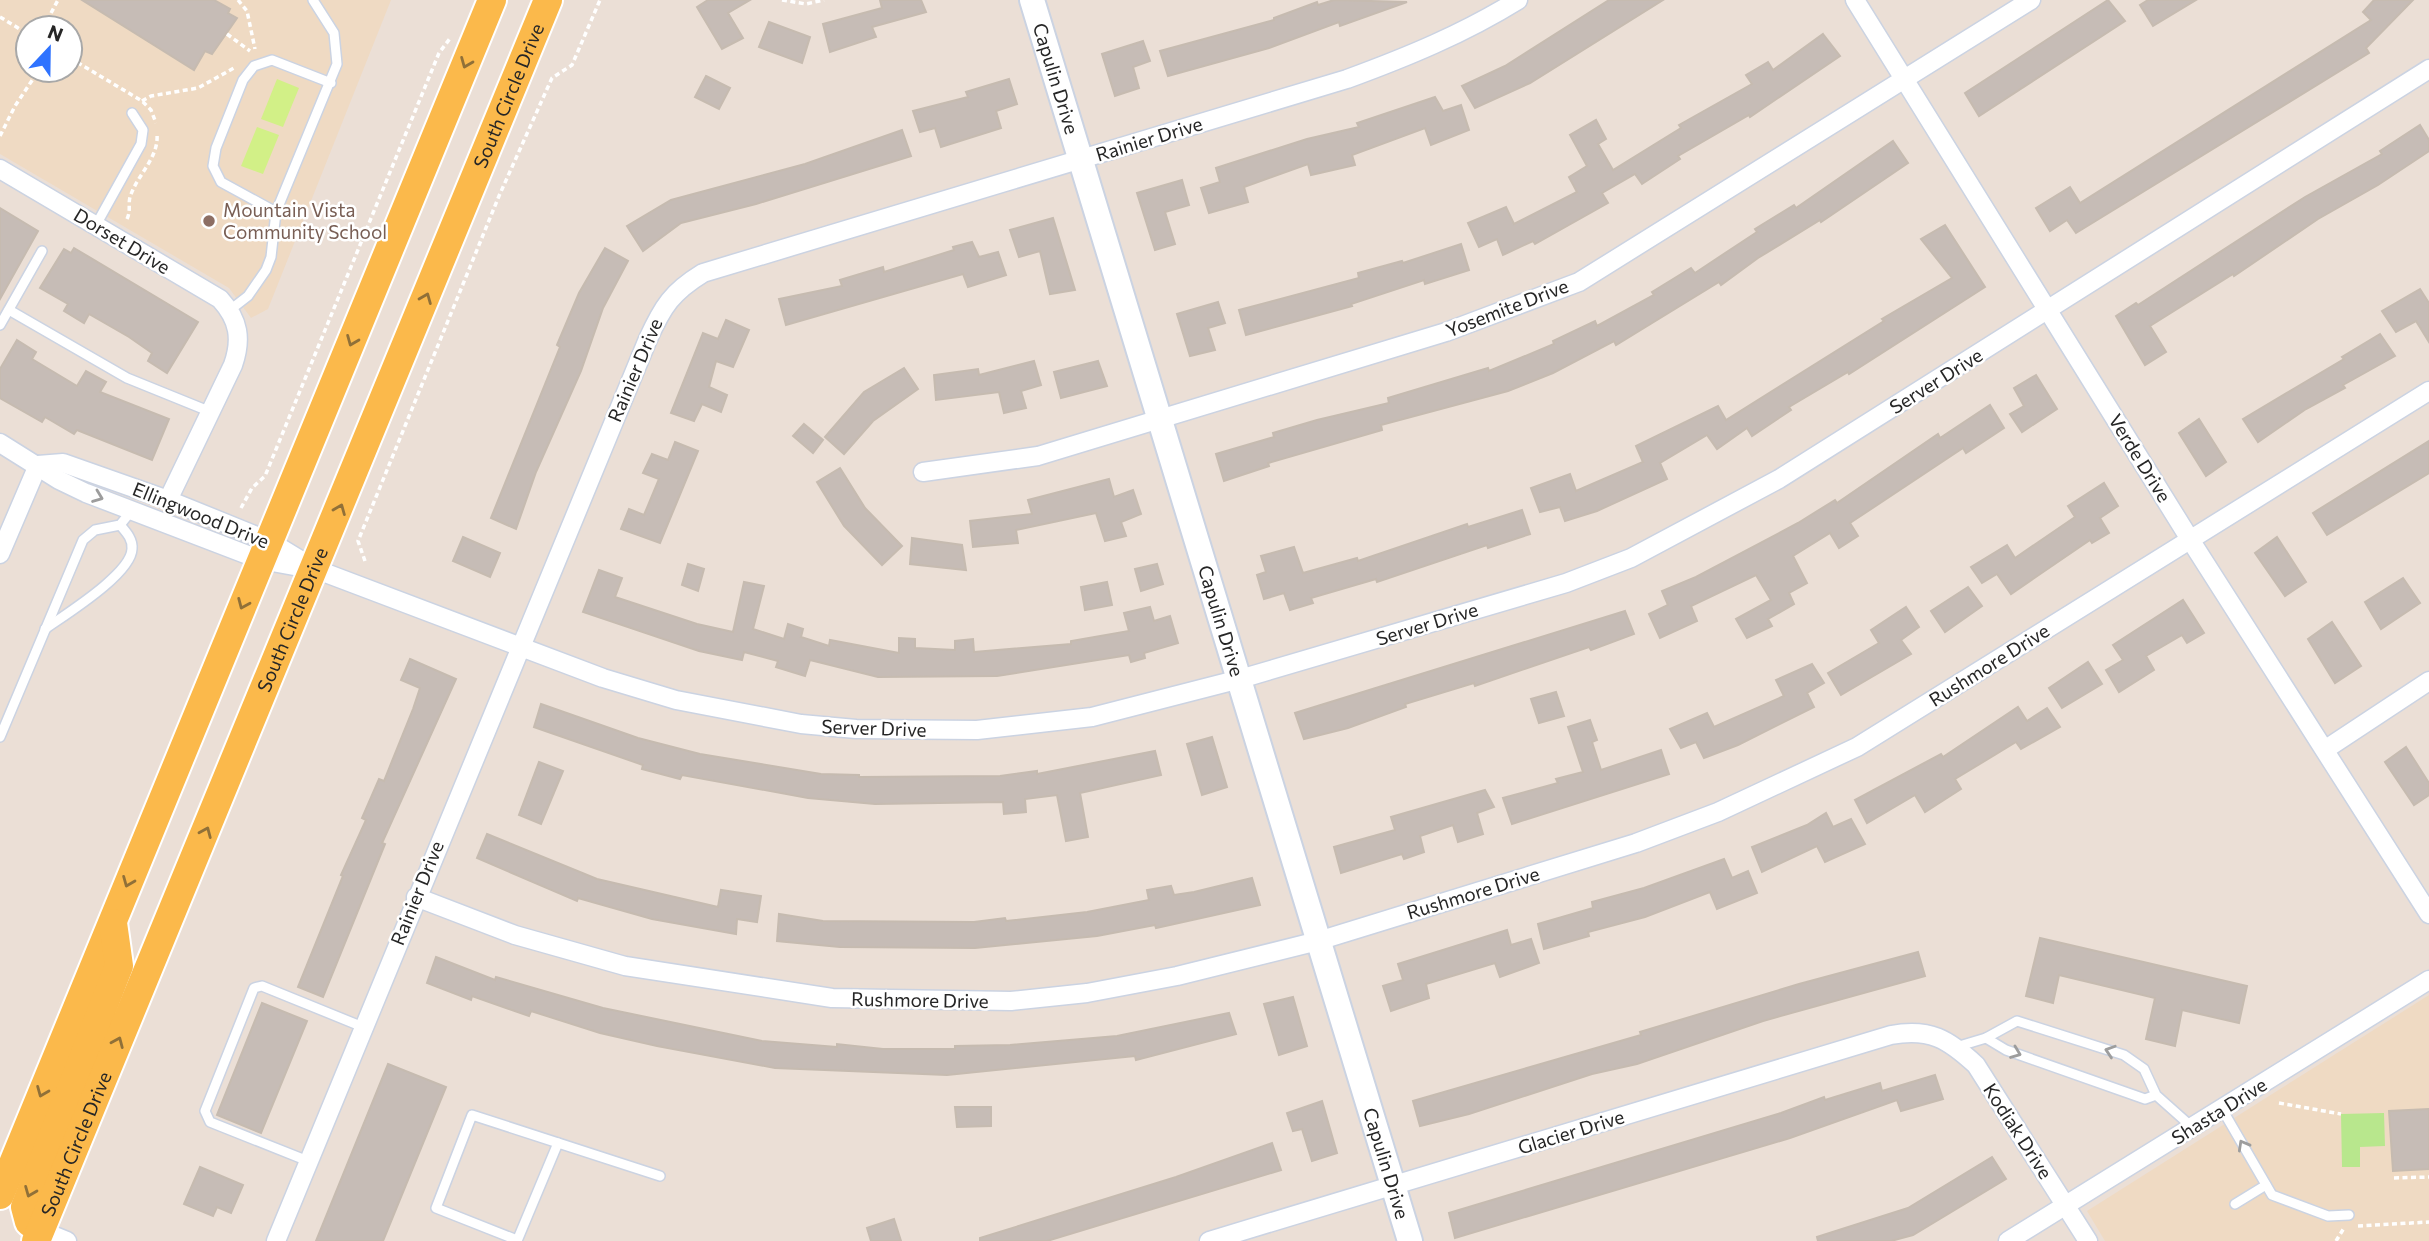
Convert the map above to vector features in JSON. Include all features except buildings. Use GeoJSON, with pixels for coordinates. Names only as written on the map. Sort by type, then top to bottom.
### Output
{"type":"FeatureCollection","features":[{"type":"Feature","properties":{"kind":"main road"},"geometry":{"type":"LineString","coordinates":[[0,1195],[14,1146],[112,920],[492,0]]}},
{"type":"Feature","properties":{"kind":"main road","name":"South Circle Drive"},"geometry":{"type":"LineString","coordinates":[[38,1235],[548,0]]}},
{"type":"Feature","properties":{"kind":"main road"},"geometry":{"type":"LineString","coordinates":[[38,1235],[27,1219],[25,1207],[118,966],[112,920]]}},
{"type":"Feature","properties":{"kind":"street","name":"Capulin Drive"},"geometry":{"type":"LineString","coordinates":[[1032,0],[1410,1241]]}},
{"type":"Feature","properties":{"kind":"street","name":"Rainier Drive"},"geometry":{"type":"LineString","coordinates":[[276,1241],[519,647],[661,309],[679,287],[703,272],[1347,79],[1419,53],[1478,25],[1518,0]]}},
{"type":"Feature","properties":{"kind":"street","name":"Verde Drive"},"geometry":{"type":"LineString","coordinates":[[1855,0],[2191,541],[2429,914]]}},
{"type":"Feature","properties":{"kind":"street","name":"Yosemite Drive"},"geometry":{"type":"LineString","coordinates":[[922,472],[1038,456],[1446,332],[1579,282],[2031,0]]}},
{"type":"Feature","properties":{"kind":"street","name":"Server Drive"},"geometry":{"type":"LineString","coordinates":[[315,569],[519,647],[676,700],[801,724],[856,729],[977,730],[1039,725],[1142,706],[1240,680],[1566,583],[1630,558],[1779,479],[2429,69]]}},
{"type":"Feature","properties":{"kind":"street","name":"Dorset Drive"},"geometry":{"type":"LineString","coordinates":[[0,169],[220,299],[233,316]]}},
{"type":"Feature","properties":{"kind":"street"},"geometry":{"type":"LineString","coordinates":[[168,500],[239,348],[233,316]]}},
{"type":"Feature","properties":{"kind":"street","name":"Rushmore Drive"},"geometry":{"type":"LineString","coordinates":[[416,897],[515,935],[625,966],[832,998],[1011,1001],[1087,993],[1177,976],[1318,941],[1636,843],[1730,807],[1857,747],[2429,391]]}},
{"type":"Feature","properties":{"kind":"street","name":"Ellingwood Drive"},"geometry":{"type":"LineString","coordinates":[[0,443],[59,480],[132,510],[315,569]]}},
{"type":"Feature","properties":{"kind":"street","name":"Ellingwood Drive"},"geometry":{"type":"LineString","coordinates":[[38,465],[63,463],[168,500],[265,551]]}},
{"type":"Feature","properties":{"kind":"street"},"geometry":{"type":"LineString","coordinates":[[0,554],[38,465]]}},
{"type":"Feature","properties":{"kind":"street"},"geometry":{"type":"LineString","coordinates":[[2326,750],[2429,681]]}},
{"type":"Feature","properties":{"kind":"street","name":"Shasta Drive"},"geometry":{"type":"LineString","coordinates":[[2008,1241],[2429,980]]}},
{"type":"Feature","properties":{"kind":"street","name":"Glacier Drive"},"geometry":{"type":"LineString","coordinates":[[1209,1241],[1891,1035],[1913,1031],[1934,1035]]}},
{"type":"Feature","properties":{"kind":"street","name":"Kodiak Drive"},"geometry":{"type":"LineString","coordinates":[[1934,1035],[1956,1046],[1976,1065],[2088,1241]]}},
{"type":"Feature","properties":{"kind":"street"},"geometry":{"type":"LineString","coordinates":[[38,1235],[67,1241]]}},
{"type":"Feature","properties":{"kind":"lane"},"geometry":{"type":"LineString","coordinates":[[233,316],[266,270],[276,212],[337,64],[334,33],[313,0]]}},
{"type":"Feature","properties":{"kind":"lane"},"geometry":{"type":"LineString","coordinates":[[276,212],[221,182],[212,166],[216,148],[243,80],[254,66],[272,60],[331,83]]}},
{"type":"Feature","properties":{"kind":"lane"},"geometry":{"type":"LineString","coordinates":[[96,225],[141,144],[143,130],[132,113]]}},
{"type":"Feature","properties":{"kind":"lane"},"geometry":{"type":"LineString","coordinates":[[0,325],[42,251]]}},
{"type":"Feature","properties":{"kind":"lane"},"geometry":{"type":"LineString","coordinates":[[9,310],[127,378],[211,412]]}},
{"type":"Feature","properties":{"kind":"lane"},"geometry":{"type":"LineString","coordinates":[[0,737],[83,540],[95,530],[120,525],[132,510]]}},
{"type":"Feature","properties":{"kind":"lane"},"geometry":{"type":"LineString","coordinates":[[44,630],[124,569],[132,551],[131,539],[120,525]]}},
{"type":"Feature","properties":{"kind":"lane"},"geometry":{"type":"LineString","coordinates":[[308,1161],[210,1122],[205,1111],[254,988],[262,986],[363,1027]]}},
{"type":"Feature","properties":{"kind":"lane"},"geometry":{"type":"LineString","coordinates":[[1956,1046],[1986,1038],[2017,1021],[2124,1055],[2144,1069],[2156,1096],[2192,1127]]}},
{"type":"Feature","properties":{"kind":"lane"},"geometry":{"type":"LineString","coordinates":[[1986,1038],[2006,1049],[2145,1099],[2156,1096]]}},
{"type":"Feature","properties":{"kind":"lane"},"geometry":{"type":"LineString","coordinates":[[2222,1109],[2272,1195],[2328,1216],[2349,1215]]}},
{"type":"Feature","properties":{"kind":"lane"},"geometry":{"type":"LineString","coordinates":[[558,1143],[517,1240],[436,1208],[472,1115],[660,1176]]}},
{"type":"Feature","properties":{"kind":"lane"},"geometry":{"type":"LineString","coordinates":[[2235,1204],[2266,1185]]}},
{"type":"Feature","properties":{"kind":"path"},"geometry":{"type":"LineString","coordinates":[[227,34],[253,50],[247,11],[238,0]]}},
{"type":"Feature","properties":{"kind":"path"},"geometry":{"type":"LineString","coordinates":[[365,561],[358,541],[499,196],[552,78],[572,65],[600,0]]}},
{"type":"Feature","properties":{"kind":"path"},"geometry":{"type":"LineString","coordinates":[[782,0],[806,4],[824,0]]}},
{"type":"Feature","properties":{"kind":"path"},"geometry":{"type":"LineString","coordinates":[[241,509],[252,488],[265,477],[439,53],[454,32]]}},
{"type":"Feature","properties":{"kind":"path"},"geometry":{"type":"LineString","coordinates":[[142,101],[151,96],[198,88],[234,68]]}},
{"type":"Feature","properties":{"kind":"path"},"geometry":{"type":"LineString","coordinates":[[0,136],[30,84]]}},
{"type":"Feature","properties":{"kind":"path"},"geometry":{"type":"LineString","coordinates":[[2279,1103],[2341,1114]]}},
{"type":"Feature","properties":{"kind":"path"},"geometry":{"type":"LineString","coordinates":[[2394,1178],[2429,1177]]}},
{"type":"Feature","properties":{"kind":"path"},"geometry":{"type":"LineString","coordinates":[[2336,1241],[2345,1226],[2429,1222]]}},
{"type":"Feature","properties":{"kind":"shaded area","name":"Mountain Vista Community School"},"geometry":{"type":"Polygon","coordinates":[[[0,0],[391,0],[268,309],[251,318],[229,288],[0,154],[0,0]]]}},
{"type":"Feature","properties":{"kind":"shaded area"},"geometry":{"type":"Polygon","coordinates":[[[2429,995],[2429,1241],[2105,1241],[2087,1211],[2429,995]]]}},
{"type":"Feature","properties":{"kind":"green space"},"geometry":{"type":"Polygon","coordinates":[[[277,79],[299,88],[283,127],[261,119],[277,79]]]}},
{"type":"Feature","properties":{"kind":"green space"},"geometry":{"type":"Polygon","coordinates":[[[257,127],[279,135],[263,174],[241,166],[257,127]]]}},
{"type":"Feature","properties":{"kind":"green space"},"geometry":{"type":"Polygon","coordinates":[[[2384,1113],[2385,1146],[2360,1147],[2360,1167],[2342,1167],[2341,1114],[2384,1113]]]}},
{"type":"Feature","properties":{"kind":"place","name":"Mountain Vista Community School"},"geometry":{"type":"Point","coordinates":[209,221]}}]}
